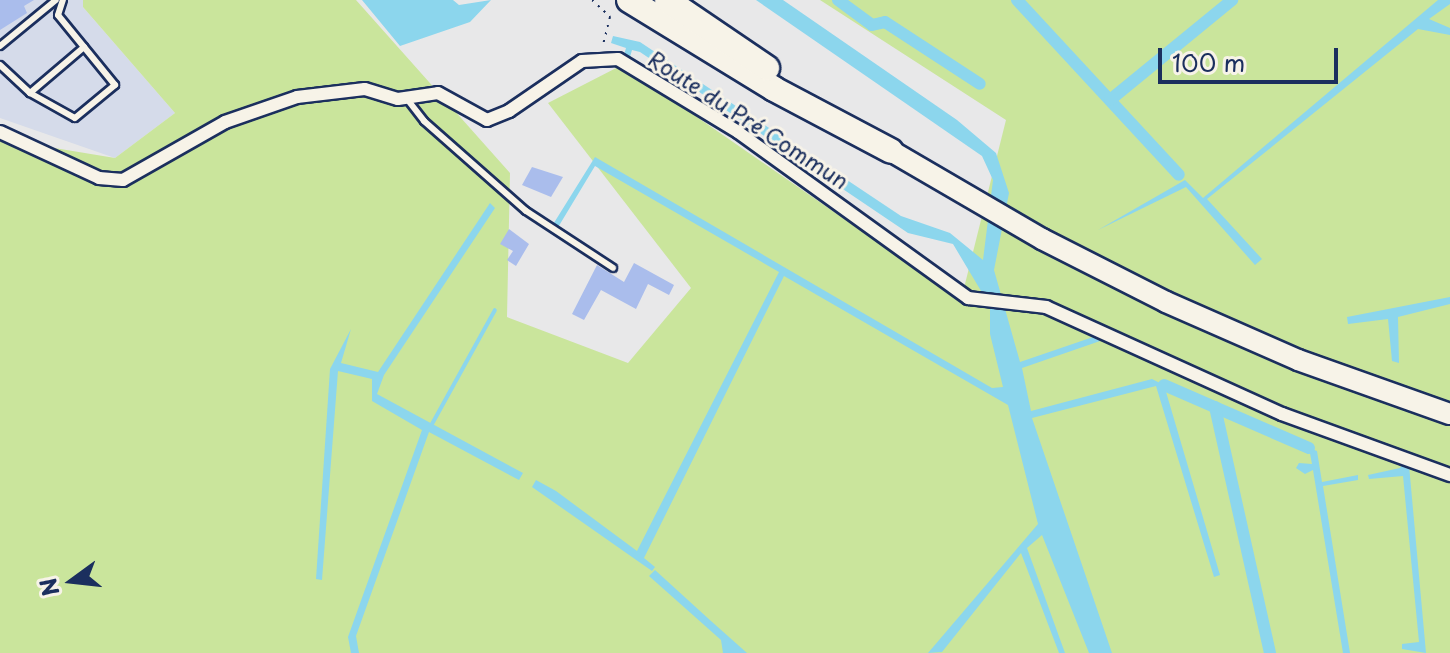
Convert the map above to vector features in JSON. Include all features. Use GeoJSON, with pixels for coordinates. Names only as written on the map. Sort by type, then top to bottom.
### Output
{"type":"FeatureCollection","features":[{"type":"Feature","properties":{"kind":"highway"},"geometry":{"type":"LineString","coordinates":[[629,0],[774,89],[891,151]]}},
{"type":"Feature","properties":{"kind":"highway"},"geometry":{"type":"LineString","coordinates":[[667,0],[891,151]]}},
{"type":"Feature","properties":{"kind":"main road"},"geometry":{"type":"LineString","coordinates":[[891,151],[1042,239],[1230,332],[1450,414]]}},
{"type":"Feature","properties":{"kind":"street"},"geometry":{"type":"LineString","coordinates":[[0,132],[99,178],[123,180],[225,122],[267,105],[339,90],[365,89],[407,99],[438,93],[474,115],[498,118],[570,67],[601,56]]}},
{"type":"Feature","properties":{"kind":"street","name":"Route du Pré Commun"},"geometry":{"type":"LineString","coordinates":[[601,56],[618,59],[675,90],[978,301],[1006,301],[1046,307],[1282,414],[1450,475]]}},
{"type":"Feature","properties":{"kind":"lane"},"geometry":{"type":"LineString","coordinates":[[0,46],[56,0]]}},
{"type":"Feature","properties":{"kind":"lane"},"geometry":{"type":"LineString","coordinates":[[0,65],[30,93],[75,118],[115,85],[58,15],[63,0]]}},
{"type":"Feature","properties":{"kind":"lane"},"geometry":{"type":"LineString","coordinates":[[30,93],[84,47]]}},
{"type":"Feature","properties":{"kind":"lane"},"geometry":{"type":"LineString","coordinates":[[407,99],[424,121],[526,211],[613,268]]}},
{"type":"Feature","properties":{"kind":"path"},"geometry":{"type":"LineString","coordinates":[[592,0],[610,17],[601,56]]}},
{"type":"Feature","properties":{"kind":"shaded area"},"geometry":{"type":"Polygon","coordinates":[[[0,0],[83,0],[83,7],[175,113],[115,158],[0,118],[0,0]]]}},
{"type":"Feature","properties":{"kind":"green space"},"geometry":{"type":"Polygon","coordinates":[[[83,0],[356,0],[510,173],[507,317],[628,363],[691,288],[548,103],[622,65],[961,300],[1006,120],[820,0],[1450,0],[1450,653],[0,653],[0,139],[115,158],[175,113],[83,7],[83,0]]]}},
{"type":"Feature","properties":{"kind":"water"},"geometry":{"type":"Polygon","coordinates":[[[362,0],[453,0],[459,5],[491,0],[470,22],[400,46],[362,0]]]}},
{"type":"Feature","properties":{"kind":"water"},"geometry":{"type":"Polygon","coordinates":[[[756,0],[783,0],[957,120],[996,153],[1009,193],[994,270],[1020,362],[1096,336],[1103,340],[1022,368],[1031,411],[1152,379],[1164,385],[1220,575],[1214,577],[1156,386],[1032,418],[1112,653],[1089,653],[1042,535],[1027,548],[1065,653],[1059,653],[1021,553],[942,652],[928,653],[1038,524],[1008,405],[784,276],[644,558],[655,567],[652,571],[532,487],[536,480],[556,491],[637,551],[779,272],[595,166],[557,229],[552,226],[595,157],[992,388],[1003,387],[990,334],[990,306],[953,244],[908,233],[640,52],[632,50],[630,57],[624,55],[626,48],[611,43],[613,36],[640,42],[901,216],[950,233],[983,260],[993,180],[982,156],[756,0]]]}},
{"type":"Feature","properties":{"kind":"water"},"geometry":{"type":"Polygon","coordinates":[[[1438,0],[1450,0],[1450,4],[1429,19],[1450,28],[1450,35],[1418,29],[1207,199],[1262,259],[1255,265],[1186,187],[1098,230],[1185,180],[1203,198],[1438,0]]]}},
{"type":"Feature","properties":{"kind":"water"},"geometry":{"type":"Polygon","coordinates":[[[490,203],[495,208],[384,375],[377,394],[523,473],[519,480],[429,432],[356,636],[359,653],[351,653],[348,637],[422,430],[372,401],[372,379],[338,371],[322,580],[316,579],[330,369],[351,329],[341,363],[378,372],[490,203]]]}},
{"type":"Feature","properties":{"kind":"water"},"geometry":{"type":"Polygon","coordinates":[[[1450,297],[1450,304],[1398,317],[1399,363],[1392,361],[1388,319],[1348,324],[1347,317],[1450,297]]]}},
{"type":"Feature","properties":{"kind":"water"},"geometry":{"type":"Polygon","coordinates":[[[1309,448],[1317,451],[1322,482],[1358,475],[1358,480],[1323,486],[1350,653],[1343,653],[1313,470],[1305,474],[1296,468],[1299,463],[1312,464],[1309,448]]]}},
{"type":"Feature","properties":{"kind":"water"},"geometry":{"type":"Polygon","coordinates":[[[1403,463],[1409,465],[1426,653],[1402,649],[1402,644],[1419,642],[1403,476],[1369,479],[1368,475],[1400,468],[1403,463]]]}},
{"type":"Feature","properties":{"kind":"water"},"geometry":{"type":"Polygon","coordinates":[[[655,570],[747,653],[723,653],[721,640],[649,576],[655,570]]]}},
{"type":"Feature","properties":{"kind":"building"},"geometry":{"type":"Polygon","coordinates":[[[0,0],[34,0],[24,6],[27,13],[0,30],[0,0]]]}},
{"type":"Feature","properties":{"kind":"building"},"geometry":{"type":"Polygon","coordinates":[[[532,167],[563,177],[551,197],[522,185],[532,167]]]}},
{"type":"Feature","properties":{"kind":"building"},"geometry":{"type":"Polygon","coordinates":[[[509,229],[529,244],[516,266],[507,260],[513,251],[500,244],[509,229]]]}},
{"type":"Feature","properties":{"kind":"building"},"geometry":{"type":"Polygon","coordinates":[[[634,263],[674,285],[669,295],[648,284],[636,309],[601,290],[584,320],[572,314],[597,265],[624,282],[634,263]]]}},
{"type":"Feature","properties":{"kind":"waterway"},"geometry":{"type":"LineString","coordinates":[[838,0],[872,25],[885,22],[980,84]]}},
{"type":"Feature","properties":{"kind":"waterway"},"geometry":{"type":"LineString","coordinates":[[1017,0],[1179,175]]}},
{"type":"Feature","properties":{"kind":"waterway"},"geometry":{"type":"LineString","coordinates":[[1110,100],[1232,0]]}},
{"type":"Feature","properties":{"kind":"waterway"},"geometry":{"type":"LineString","coordinates":[[432,424],[495,310]]}},
{"type":"Feature","properties":{"kind":"waterway"},"geometry":{"type":"LineString","coordinates":[[1164,385],[1309,448]]}},
{"type":"Feature","properties":{"kind":"waterway"},"geometry":{"type":"LineString","coordinates":[[1215,407],[1270,653]]}}]}
